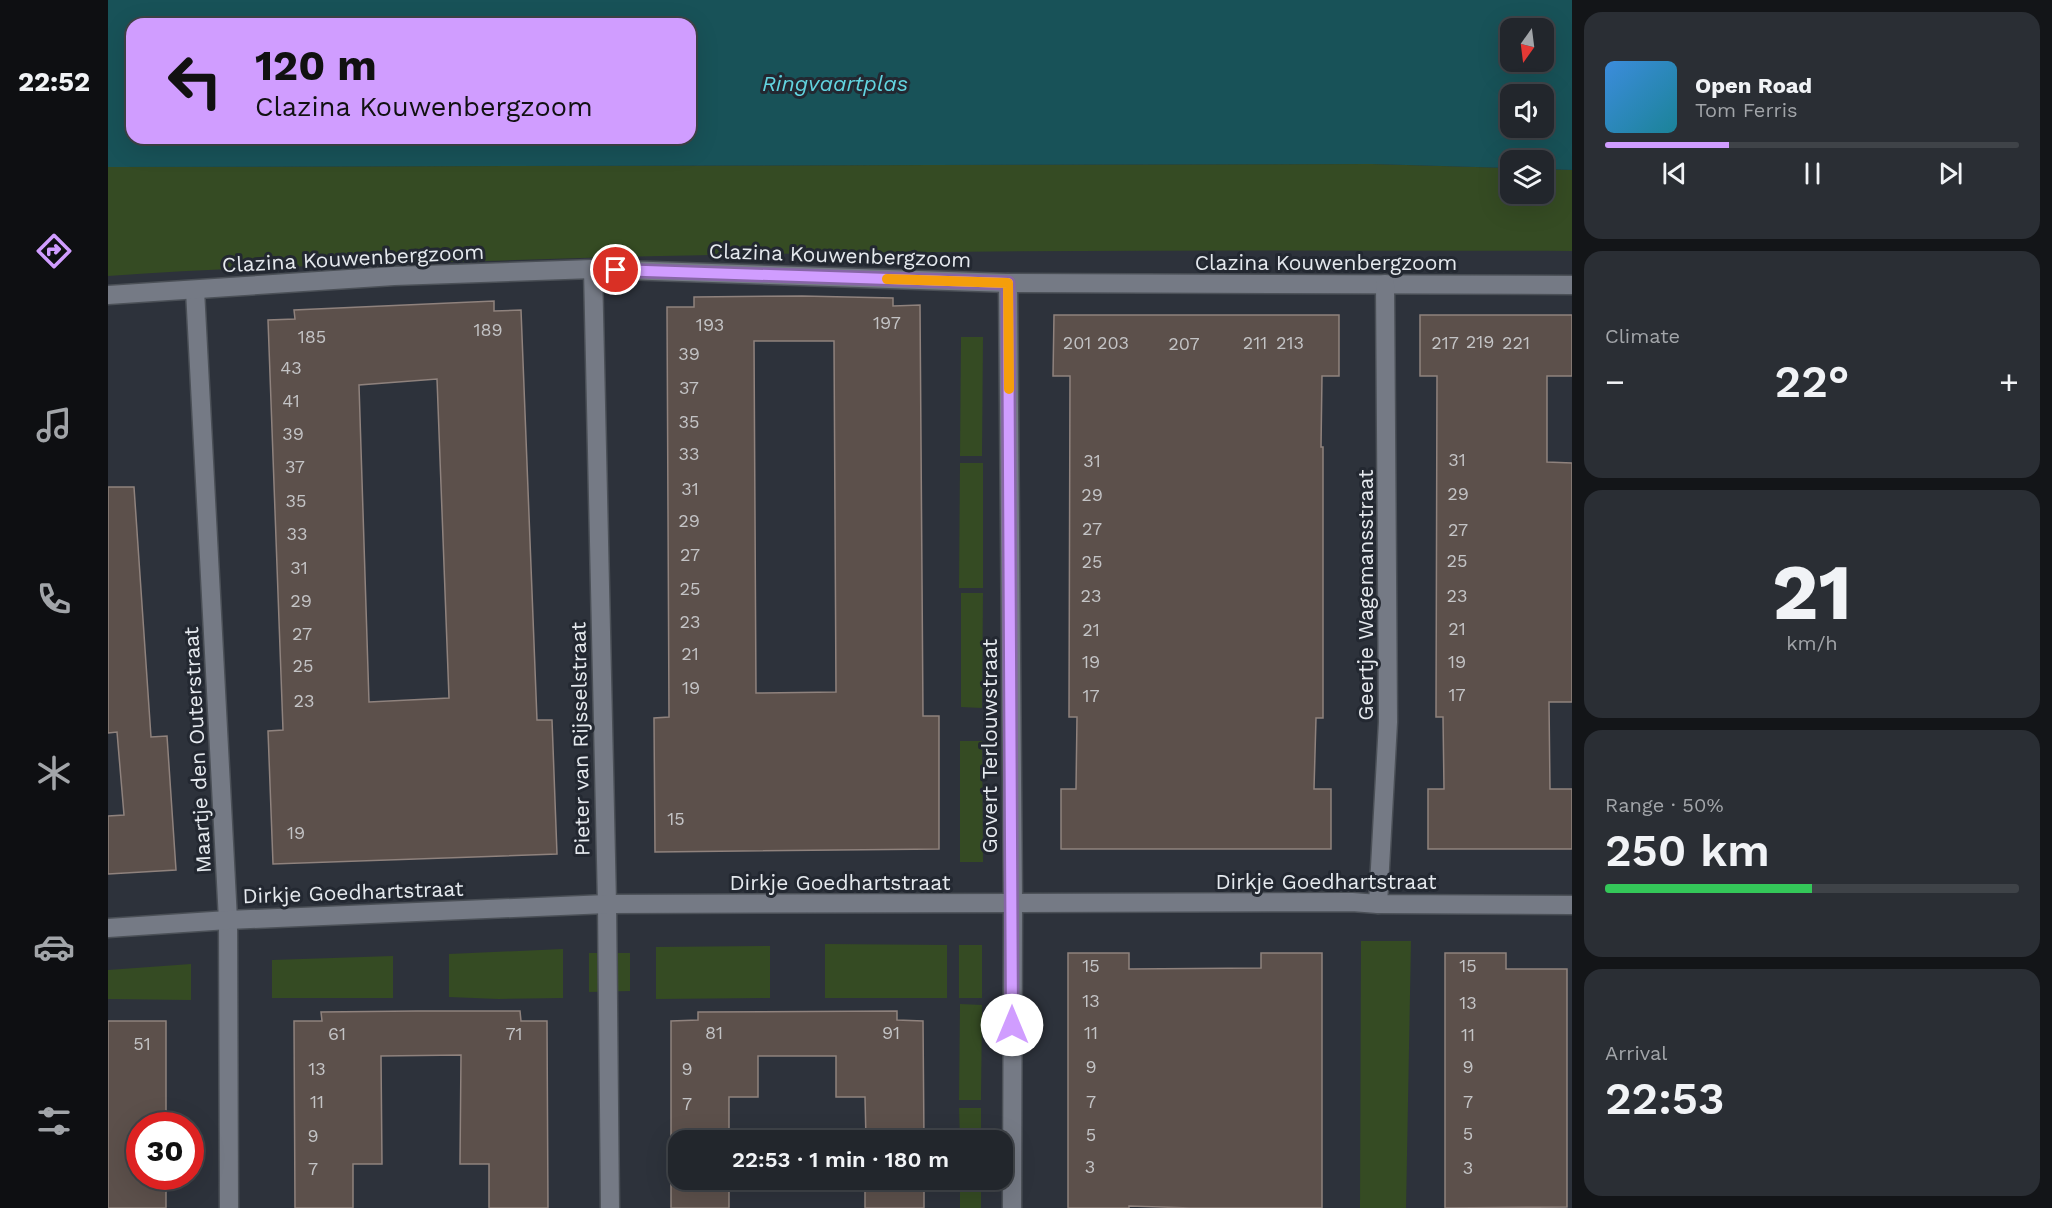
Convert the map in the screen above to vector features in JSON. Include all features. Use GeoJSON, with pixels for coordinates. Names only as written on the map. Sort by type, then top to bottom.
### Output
{"type":"FeatureCollection","features":[{"type":"Feature","properties":{"kind":"street","name":"Clazina Kouwenbergzoom"},"geometry":{"type":"LineString","coordinates":[[108,295],[394,276],[593,269],[1008,283],[1572,285]]}},
{"type":"Feature","properties":{"kind":"street","name":"Pieter van Rijsselstraat"},"geometry":{"type":"LineString","coordinates":[[593,269],[607,904],[610,1208]]}},
{"type":"Feature","properties":{"kind":"street","name":"Govert Terlouwstraat"},"geometry":{"type":"LineString","coordinates":[[1008,283],[1012,1208]]}},
{"type":"Feature","properties":{"kind":"street","name":"Geertje Wagemansstraat"},"geometry":{"type":"LineString","coordinates":[[1378,904],[1388,722],[1385,284]]}},
{"type":"Feature","properties":{"kind":"street","name":"Maartje den Outerstraat"},"geometry":{"type":"LineString","coordinates":[[195,290],[228,920],[230,1208]]}},
{"type":"Feature","properties":{"kind":"street","name":"Dirkje Goedhartstraat"},"geometry":{"type":"LineString","coordinates":[[108,928],[228,920],[607,904],[1352,902],[1572,905]]}},
{"type":"Feature","properties":{"kind":"green space"},"geometry":{"type":"Polygon","coordinates":[[[1372,164],[1500,168],[1500,204],[1554,204],[1554,169],[1572,170],[1572,251],[755,254],[202,270],[108,276],[108,167],[1372,164]]]}},
{"type":"Feature","properties":{"kind":"green space"},"geometry":{"type":"Polygon","coordinates":[[[961,337],[983,337],[982,456],[960,456],[961,337]]]}},
{"type":"Feature","properties":{"kind":"green space"},"geometry":{"type":"Polygon","coordinates":[[[960,463],[983,463],[983,588],[959,588],[960,463]]]}},
{"type":"Feature","properties":{"kind":"green space"},"geometry":{"type":"Polygon","coordinates":[[[961,593],[983,593],[982,708],[961,707],[961,593]]]}},
{"type":"Feature","properties":{"kind":"green space"},"geometry":{"type":"Polygon","coordinates":[[[960,741],[982,741],[983,862],[960,862],[960,741]]]}},
{"type":"Feature","properties":{"kind":"green space"},"geometry":{"type":"Polygon","coordinates":[[[1361,941],[1411,941],[1406,1208],[1360,1208],[1361,941]]]}},
{"type":"Feature","properties":{"kind":"green space"},"geometry":{"type":"Polygon","coordinates":[[[825,944],[947,945],[947,998],[825,998],[825,944]]]}},
{"type":"Feature","properties":{"kind":"green space"},"geometry":{"type":"Polygon","coordinates":[[[959,945],[982,945],[982,998],[959,998],[959,945]]]}},
{"type":"Feature","properties":{"kind":"green space"},"geometry":{"type":"Polygon","coordinates":[[[770,946],[770,998],[656,999],[656,947],[770,946]]]}},
{"type":"Feature","properties":{"kind":"green space"},"geometry":{"type":"Polygon","coordinates":[[[563,949],[563,998],[449,997],[449,954],[563,949]]]}},
{"type":"Feature","properties":{"kind":"green space"},"geometry":{"type":"Polygon","coordinates":[[[589,953],[630,953],[630,991],[589,992],[589,953]]]}},
{"type":"Feature","properties":{"kind":"green space"},"geometry":{"type":"Polygon","coordinates":[[[393,956],[393,998],[272,998],[272,960],[393,956]]]}},
{"type":"Feature","properties":{"kind":"green space"},"geometry":{"type":"Polygon","coordinates":[[[191,964],[191,1000],[108,999],[108,970],[191,964]]]}},
{"type":"Feature","properties":{"kind":"green space"},"geometry":{"type":"Polygon","coordinates":[[[960,1004],[982,1005],[981,1100],[959,1100],[960,1004]]]}},
{"type":"Feature","properties":{"kind":"green space"},"geometry":{"type":"Polygon","coordinates":[[[959,1108],[981,1108],[981,1130],[960,1130],[959,1108]]]}},
{"type":"Feature","properties":{"kind":"green space"},"geometry":{"type":"Polygon","coordinates":[[[960,1190],[981,1190],[981,1208],[960,1208],[960,1190]]]}},
{"type":"Feature","properties":{"kind":"water","name":"Ringvaartplas"},"geometry":{"type":"Polygon","coordinates":[[[108,0],[1572,0],[1572,170],[1554,169],[1554,150],[1500,150],[1500,168],[1372,164],[108,167],[108,0]]]}},
{"type":"Feature","properties":{"kind":"building"},"geometry":{"type":"Polygon","coordinates":[[[694,297],[893,298],[893,306],[920,305],[923,716],[939,716],[939,849],[655,852],[654,718],[669,717],[667,307],[694,307],[694,297]],[[754,341],[756,693],[836,692],[834,341],[754,341]]]}},
{"type":"Feature","properties":{"kind":"building"},"geometry":{"type":"Polygon","coordinates":[[[494,301],[494,311],[521,310],[537,720],[552,720],[557,854],[273,864],[268,731],[283,730],[268,320],[295,319],[294,310],[494,301]],[[437,379],[359,385],[369,702],[449,698],[437,379]]]}},
{"type":"Feature","properties":{"kind":"building"},"geometry":{"type":"Polygon","coordinates":[[[1054,315],[1339,315],[1339,376],[1322,376],[1323,718],[1316,718],[1314,789],[1331,789],[1331,849],[1061,849],[1061,789],[1076,789],[1077,717],[1069,717],[1070,376],[1053,376],[1054,315]]]}},
{"type":"Feature","properties":{"kind":"building"},"geometry":{"type":"Polygon","coordinates":[[[1420,315],[1572,315],[1572,376],[1547,376],[1547,462],[1572,463],[1572,702],[1549,702],[1550,789],[1572,789],[1572,849],[1428,849],[1428,789],[1444,789],[1443,717],[1436,717],[1437,376],[1420,376],[1420,315]]]}},
{"type":"Feature","properties":{"kind":"building"},"geometry":{"type":"Polygon","coordinates":[[[108,487],[134,487],[151,737],[167,736],[176,870],[108,874],[108,816],[124,815],[117,732],[108,733],[108,487]]]}},
{"type":"Feature","properties":{"kind":"building"},"geometry":{"type":"Polygon","coordinates":[[[1068,953],[1129,953],[1129,969],[1261,968],[1261,953],[1322,953],[1322,1208],[1129,1206],[1129,1208],[1068,1208],[1068,953]]]}},
{"type":"Feature","properties":{"kind":"building"},"geometry":{"type":"Polygon","coordinates":[[[1445,953],[1506,953],[1506,969],[1567,969],[1567,1207],[1445,1208],[1445,953]]]}},
{"type":"Feature","properties":{"kind":"building"},"geometry":{"type":"Polygon","coordinates":[[[520,1011],[521,1021],[547,1021],[548,1208],[489,1208],[489,1164],[460,1164],[461,1055],[381,1056],[382,1164],[353,1164],[353,1208],[295,1208],[294,1021],[322,1021],[321,1012],[520,1011]]]}},
{"type":"Feature","properties":{"kind":"building"},"geometry":{"type":"Polygon","coordinates":[[[897,1011],[897,1020],[923,1021],[924,1130],[866,1130],[865,1097],[836,1097],[836,1056],[758,1056],[758,1097],[729,1097],[729,1130],[671,1130],[671,1021],[698,1020],[698,1012],[897,1011]]]}},
{"type":"Feature","properties":{"kind":"building"},"geometry":{"type":"Polygon","coordinates":[[[108,1021],[166,1021],[166,1112],[126,1112],[126,1190],[166,1190],[166,1208],[108,1208],[108,1021]]]}},
{"type":"Feature","properties":{"kind":"building"},"geometry":{"type":"Polygon","coordinates":[[[671,1190],[729,1190],[729,1208],[671,1208],[671,1190]]]}},
{"type":"Feature","properties":{"kind":"building"},"geometry":{"type":"Polygon","coordinates":[[[865,1190],[924,1190],[924,1208],[865,1208],[865,1190]]]}},
{"type":"Feature","properties":{"kind":"slow traffic"},"geometry":{"type":"LineString","coordinates":[[887,279],[1008,283],[1009,389]]}},
{"type":"Feature","properties":{"kind":"route"},"geometry":{"type":"LineString","coordinates":[[616,270],[1008,283],[1012,1025]]}}]}
